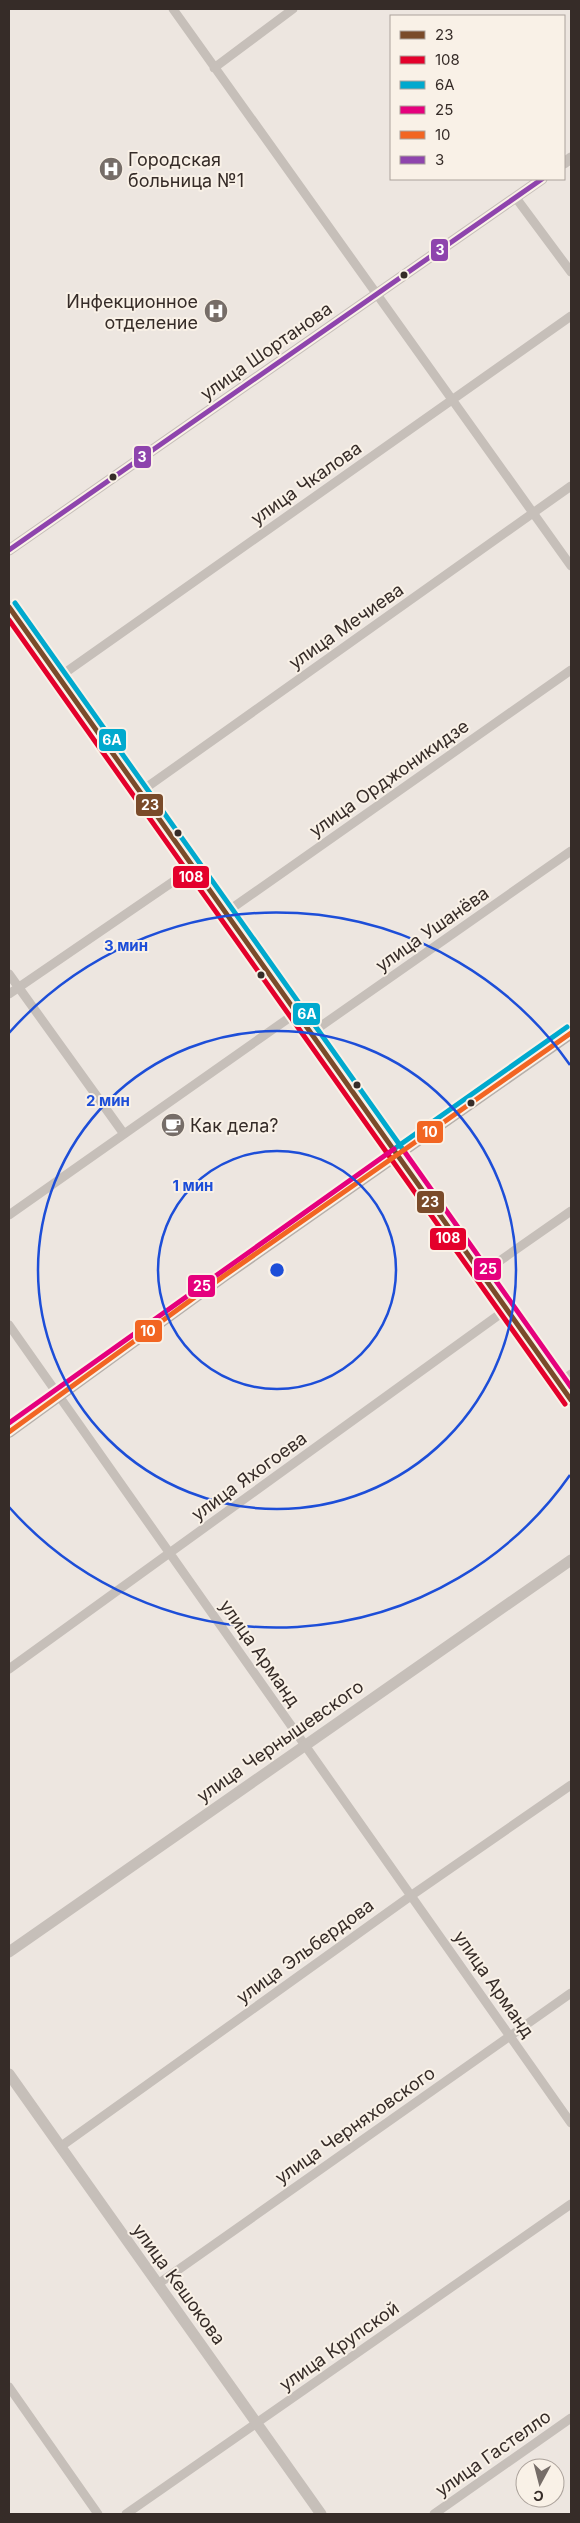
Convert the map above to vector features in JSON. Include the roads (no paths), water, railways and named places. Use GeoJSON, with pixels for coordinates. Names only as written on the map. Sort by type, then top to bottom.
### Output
{"type":"FeatureCollection","features":[{"type":"Feature","properties":{"kind":"main road"},"geometry":{"type":"LineString","coordinates":[[9,1432],[60,1397],[224,1276],[571,1033]]}},
{"type":"Feature","properties":{"kind":"street"},"geometry":{"type":"LineString","coordinates":[[173,9],[571,566]]}},
{"type":"Feature","properties":{"kind":"street"},"geometry":{"type":"LineString","coordinates":[[214,68],[292,9]]}},
{"type":"Feature","properties":{"kind":"street","name":"улица Шортанова"},"geometry":{"type":"LineString","coordinates":[[9,550],[541,180]]}},
{"type":"Feature","properties":{"kind":"street"},"geometry":{"type":"LineString","coordinates":[[516,198],[571,272]]}},
{"type":"Feature","properties":{"kind":"street","name":"улица Чкалова"},"geometry":{"type":"LineString","coordinates":[[59,677],[571,316]]}},
{"type":"Feature","properties":{"kind":"street","name":"улица Мечиева"},"geometry":{"type":"LineString","coordinates":[[140,792],[571,486]]}},
{"type":"Feature","properties":{"kind":"street"},"geometry":{"type":"LineString","coordinates":[[9,606],[571,1400]]}},
{"type":"Feature","properties":{"kind":"street","name":"улица Орджоникидзе"},"geometry":{"type":"LineString","coordinates":[[225,913],[571,670]]}},
{"type":"Feature","properties":{"kind":"street","name":"улица Ушанёва"},"geometry":{"type":"LineString","coordinates":[[311,1033],[571,850]]}},
{"type":"Feature","properties":{"kind":"street"},"geometry":{"type":"LineString","coordinates":[[9,994],[194,868]]}},
{"type":"Feature","properties":{"kind":"street"},"geometry":{"type":"LineString","coordinates":[[9,974],[124,1134]]}},
{"type":"Feature","properties":{"kind":"street"},"geometry":{"type":"LineString","coordinates":[[9,1215],[296,1013]]}},
{"type":"Feature","properties":{"kind":"street"},"geometry":{"type":"LineString","coordinates":[[482,1274],[571,1211]]}},
{"type":"Feature","properties":{"kind":"street","name":"улица Яхогоева"},"geometry":{"type":"LineString","coordinates":[[9,1669],[507,1309]]}},
{"type":"Feature","properties":{"kind":"street","name":"улица Арманд"},"geometry":{"type":"LineString","coordinates":[[9,1325],[571,2123]]}},
{"type":"Feature","properties":{"kind":"street"},"geometry":{"type":"LineString","coordinates":[[559,1383],[571,1374]]}},
{"type":"Feature","properties":{"kind":"street","name":"улица Чернышевского"},"geometry":{"type":"LineString","coordinates":[[9,1952],[571,1560]]}},
{"type":"Feature","properties":{"kind":"street","name":"улица Эльбердова"},"geometry":{"type":"LineString","coordinates":[[60,2147],[571,1785]]}},
{"type":"Feature","properties":{"kind":"street","name":"улица Черняховского"},"geometry":{"type":"LineString","coordinates":[[158,2284],[571,1993]]}},
{"type":"Feature","properties":{"kind":"street","name":"улица Кешокова"},"geometry":{"type":"LineString","coordinates":[[9,2074],[321,2514]]}},
{"type":"Feature","properties":{"kind":"street","name":"улица Крупской"},"geometry":{"type":"LineString","coordinates":[[126,2514],[571,2204]]}},
{"type":"Feature","properties":{"kind":"street"},"geometry":{"type":"LineString","coordinates":[[9,2387],[98,2514]]}},
{"type":"Feature","properties":{"kind":"street","name":"улица Гастелло"},"geometry":{"type":"LineString","coordinates":[[434,2514],[571,2418]]}},
{"type":"Feature","properties":{"kind":"place","name":"Городская больница №1"},"geometry":{"type":"Point","coordinates":[111,169]}},
{"type":"Feature","properties":{"kind":"place","name":"Инфекционное отделение"},"geometry":{"type":"Point","coordinates":[216,311]}},
{"type":"Feature","properties":{"kind":"place","name":"Как дела?"},"geometry":{"type":"Point","coordinates":[173,1125]}}]}
